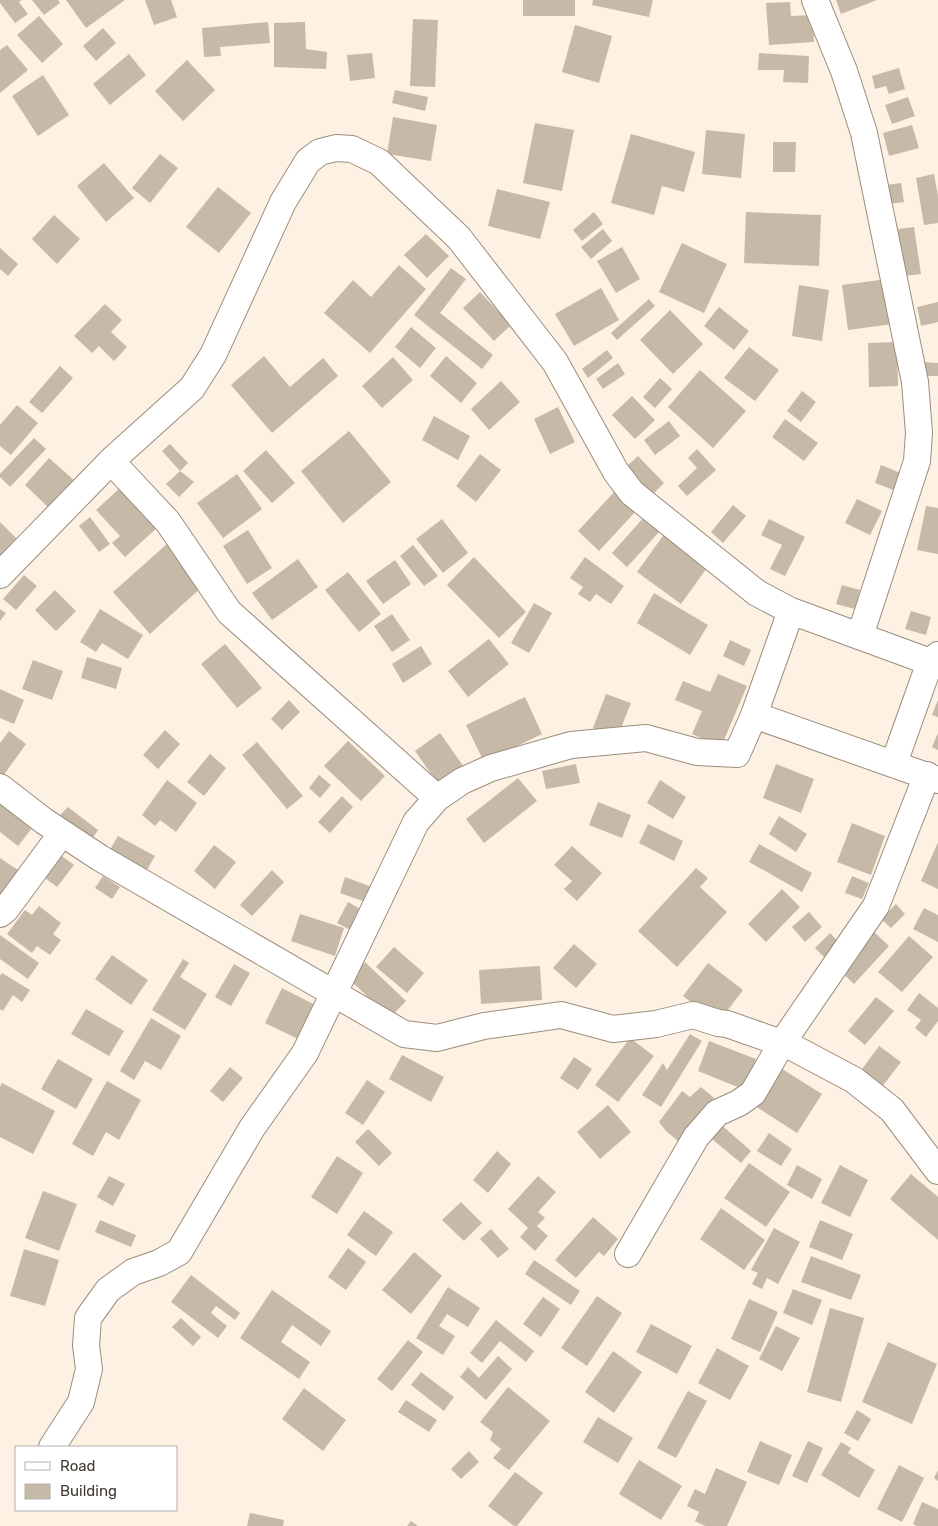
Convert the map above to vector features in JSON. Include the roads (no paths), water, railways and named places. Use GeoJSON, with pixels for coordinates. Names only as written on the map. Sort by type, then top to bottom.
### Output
{"type":"FeatureCollection","features":[{"type":"Feature","properties":{"kind":"street"},"geometry":{"type":"LineString","coordinates":[[815,0],[844,71],[864,133],[915,382],[919,433],[917,461],[860,636]]}},
{"type":"Feature","properties":{"kind":"street"},"geometry":{"type":"LineString","coordinates":[[0,575],[111,461],[192,388],[213,355],[283,202],[308,161],[320,152],[336,148],[352,149],[379,162],[459,238],[555,362],[616,472],[632,493],[757,594],[791,611],[860,636],[934,658],[894,763]]}},
{"type":"Feature","properties":{"kind":"street"},"geometry":{"type":"LineString","coordinates":[[111,461],[168,522],[229,612],[437,798]]}},
{"type":"Feature","properties":{"kind":"street"},"geometry":{"type":"LineString","coordinates":[[53,1446],[80,1402],[89,1369],[86,1345],[88,1318],[108,1290],[133,1272],[158,1263],[179,1252],[252,1128],[305,1053],[416,822],[437,798],[462,781],[491,768],[572,745],[646,738],[698,752],[737,754],[754,715],[791,611]]}},
{"type":"Feature","properties":{"kind":"street"},"geometry":{"type":"LineString","coordinates":[[628,1254],[696,1137],[717,1113],[740,1103],[753,1093],[782,1043],[876,906],[933,778],[754,715]]}},
{"type":"Feature","properties":{"kind":"street"},"geometry":{"type":"LineString","coordinates":[[0,787],[44,821],[100,858],[404,1034],[437,1038],[484,1026],[560,1015],[613,1029],[656,1024],[693,1015],[727,1024],[782,1043],[854,1080],[892,1110],[938,1171]]}},
{"type":"Feature","properties":{"kind":"street"},"geometry":{"type":"LineString","coordinates":[[0,914],[6,909],[62,833]]}}]}
